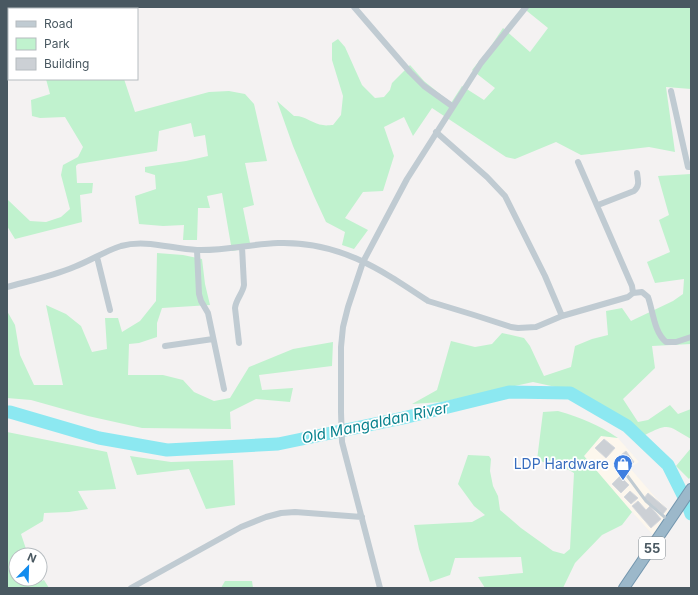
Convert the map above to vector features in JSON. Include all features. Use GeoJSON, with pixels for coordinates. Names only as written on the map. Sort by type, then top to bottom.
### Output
{"type":"FeatureCollection","features":[{"type":"Feature","properties":{"kind":"highway","name":"55"},"geometry":{"type":"LineString","coordinates":[[624,588],[691,489]]}},
{"type":"Feature","properties":{"kind":"street"},"geometry":{"type":"LineString","coordinates":[[380,588],[342,442],[341,347],[343,327],[363,262],[407,179],[452,106],[481,63],[526,7]]}},
{"type":"Feature","properties":{"kind":"street"},"geometry":{"type":"LineString","coordinates":[[357,8],[410,72],[424,86],[452,106]]}},
{"type":"Feature","properties":{"kind":"street"},"geometry":{"type":"LineString","coordinates":[[671,91],[688,167],[691,167]]}},
{"type":"Feature","properties":{"kind":"street"},"geometry":{"type":"LineString","coordinates":[[436,132],[487,177],[505,196],[545,276],[562,316]]}},
{"type":"Feature","properties":{"kind":"street"},"geometry":{"type":"LineString","coordinates":[[578,162],[598,205],[632,286],[633,293]]}},
{"type":"Feature","properties":{"kind":"street"},"geometry":{"type":"LineString","coordinates":[[598,205],[637,189],[639,182],[637,173]]}},
{"type":"Feature","properties":{"kind":"street"},"geometry":{"type":"LineString","coordinates":[[7,287],[74,268],[121,246],[133,244],[149,244],[197,250],[277,243],[311,244],[327,248],[363,262],[398,280],[428,301],[511,328],[536,327],[562,316],[622,299],[633,293],[642,292],[648,297],[661,338],[666,342],[676,342],[691,337]]}},
{"type":"Feature","properties":{"kind":"street"},"geometry":{"type":"LineString","coordinates":[[239,343],[235,304],[244,285],[242,247]]}},
{"type":"Feature","properties":{"kind":"street"},"geometry":{"type":"LineString","coordinates":[[197,250],[199,294],[208,313],[224,389]]}},
{"type":"Feature","properties":{"kind":"street"},"geometry":{"type":"LineString","coordinates":[[97,257],[110,310]]}},
{"type":"Feature","properties":{"kind":"street"},"geometry":{"type":"LineString","coordinates":[[165,346],[213,338]]}},
{"type":"Feature","properties":{"kind":"street"},"geometry":{"type":"LineString","coordinates":[[131,588],[241,527],[266,517],[281,513],[295,512],[362,517]]}},
{"type":"Feature","properties":{"kind":"lane"},"geometry":{"type":"LineString","coordinates":[[617,462],[646,501],[670,522]]}},
{"type":"Feature","properties":{"kind":"shaded area","name":"LDP Hardware"},"geometry":{"type":"Polygon","coordinates":[[[601,436],[618,438],[639,462],[630,468],[655,497],[669,510],[653,535],[584,456],[601,436]]]}},
{"type":"Feature","properties":{"kind":"green space"},"geometry":{"type":"Polygon","coordinates":[[[522,7],[691,7],[691,89],[666,87],[675,152],[649,147],[581,155],[556,142],[515,159],[506,157],[432,108],[413,136],[404,117],[384,127],[394,156],[383,191],[363,192],[345,218],[368,230],[354,249],[342,245],[345,232],[326,222],[293,146],[277,101],[294,116],[298,116],[319,124],[333,125],[341,115],[343,96],[332,60],[332,43],[338,39],[345,47],[362,85],[375,98],[384,97],[390,90],[392,83],[410,65],[424,81],[451,103],[462,86],[484,100],[495,88],[472,70],[489,49],[503,28],[530,52],[548,28],[522,7]]]}},
{"type":"Feature","properties":{"kind":"green space"},"geometry":{"type":"Polygon","coordinates":[[[46,80],[124,80],[135,112],[209,92],[229,91],[245,94],[254,104],[267,161],[245,163],[254,205],[243,208],[251,248],[232,251],[222,193],[207,196],[210,208],[198,208],[197,240],[183,240],[184,225],[163,226],[139,224],[135,196],[156,189],[155,175],[145,172],[145,167],[208,156],[205,135],[194,137],[191,123],[159,131],[157,151],[78,164],[76,166],[77,183],[93,183],[92,193],[80,195],[82,222],[15,239],[7,226],[7,196],[8,200],[30,221],[46,222],[61,217],[70,209],[61,175],[63,165],[78,157],[83,147],[65,117],[40,118],[32,116],[31,100],[50,94],[46,80]]]}},
{"type":"Feature","properties":{"kind":"green space"},"geometry":{"type":"Polygon","coordinates":[[[691,174],[691,344],[652,346],[655,368],[623,399],[638,422],[648,420],[670,405],[678,414],[691,409],[691,439],[669,427],[660,428],[645,435],[618,415],[574,391],[533,382],[442,402],[412,404],[437,390],[451,341],[475,347],[492,344],[502,333],[524,338],[530,346],[544,376],[571,367],[575,346],[592,339],[608,335],[606,311],[622,308],[631,321],[673,301],[683,294],[684,279],[655,283],[647,262],[670,252],[659,220],[669,215],[658,176],[691,174]]]}},
{"type":"Feature","properties":{"kind":"green space"},"geometry":{"type":"Polygon","coordinates":[[[157,253],[183,255],[202,259],[205,284],[210,305],[162,308],[157,323],[157,337],[139,343],[129,344],[128,375],[163,375],[183,380],[194,392],[214,401],[230,398],[249,367],[293,349],[333,342],[332,366],[259,375],[262,390],[293,388],[290,402],[256,399],[230,412],[231,429],[142,428],[88,416],[31,400],[7,398],[7,311],[15,325],[20,355],[34,385],[63,385],[46,305],[66,314],[81,326],[92,352],[107,349],[105,318],[118,318],[122,332],[140,321],[156,301],[157,253]]]}},
{"type":"Feature","properties":{"kind":"green space"},"geometry":{"type":"Polygon","coordinates":[[[558,411],[589,422],[618,438],[601,436],[584,456],[632,512],[622,525],[602,535],[575,563],[563,588],[485,588],[478,577],[523,573],[521,557],[455,558],[450,575],[430,582],[419,549],[414,525],[472,522],[485,515],[474,506],[458,484],[468,455],[489,456],[491,459],[490,471],[493,486],[498,496],[500,510],[521,528],[553,551],[564,554],[570,549],[574,473],[537,460],[543,412],[558,411]]]}},
{"type":"Feature","properties":{"kind":"green space"},"geometry":{"type":"Polygon","coordinates":[[[7,432],[107,452],[116,489],[78,491],[88,509],[69,512],[44,513],[43,521],[21,534],[25,547],[8,547],[8,587],[48,586],[49,588],[7,588],[7,432]]]}},
{"type":"Feature","properties":{"kind":"green space"},"geometry":{"type":"Polygon","coordinates":[[[691,448],[691,476],[689,479],[676,466],[691,448]]]}},
{"type":"Feature","properties":{"kind":"green space"},"geometry":{"type":"Polygon","coordinates":[[[130,456],[171,462],[233,460],[235,505],[206,509],[189,469],[137,475],[130,456]]]}},
{"type":"Feature","properties":{"kind":"green space"},"geometry":{"type":"Polygon","coordinates":[[[225,581],[252,581],[253,588],[221,588],[225,581]]]}},
{"type":"Feature","properties":{"kind":"building"},"geometry":{"type":"Polygon","coordinates":[[[604,439],[615,448],[606,458],[595,448],[604,439]]]}},
{"type":"Feature","properties":{"kind":"building"},"geometry":{"type":"Polygon","coordinates":[[[626,451],[634,462],[629,466],[621,455],[626,451]]]}},
{"type":"Feature","properties":{"kind":"building"},"geometry":{"type":"Polygon","coordinates":[[[620,476],[629,485],[621,493],[612,484],[620,476]]]}},
{"type":"Feature","properties":{"kind":"building"},"geometry":{"type":"Polygon","coordinates":[[[630,491],[638,498],[631,504],[624,497],[630,491]]]}},
{"type":"Feature","properties":{"kind":"building"},"geometry":{"type":"Polygon","coordinates":[[[648,493],[667,509],[663,514],[644,498],[648,493]]]}},
{"type":"Feature","properties":{"kind":"building"},"geometry":{"type":"Polygon","coordinates":[[[638,501],[646,510],[650,506],[661,519],[651,528],[632,506],[638,501]]]}},
{"type":"Feature","properties":{"kind":"waterway","name":"Old Mangaldan River"},"geometry":{"type":"LineString","coordinates":[[7,412],[99,438],[167,450],[278,444],[403,418],[509,392],[570,393],[627,426],[668,465],[691,514]]}},
{"type":"Feature","properties":{"kind":"place","name":"LDP Hardware"},"geometry":{"type":"Point","coordinates":[623,481]}}]}
